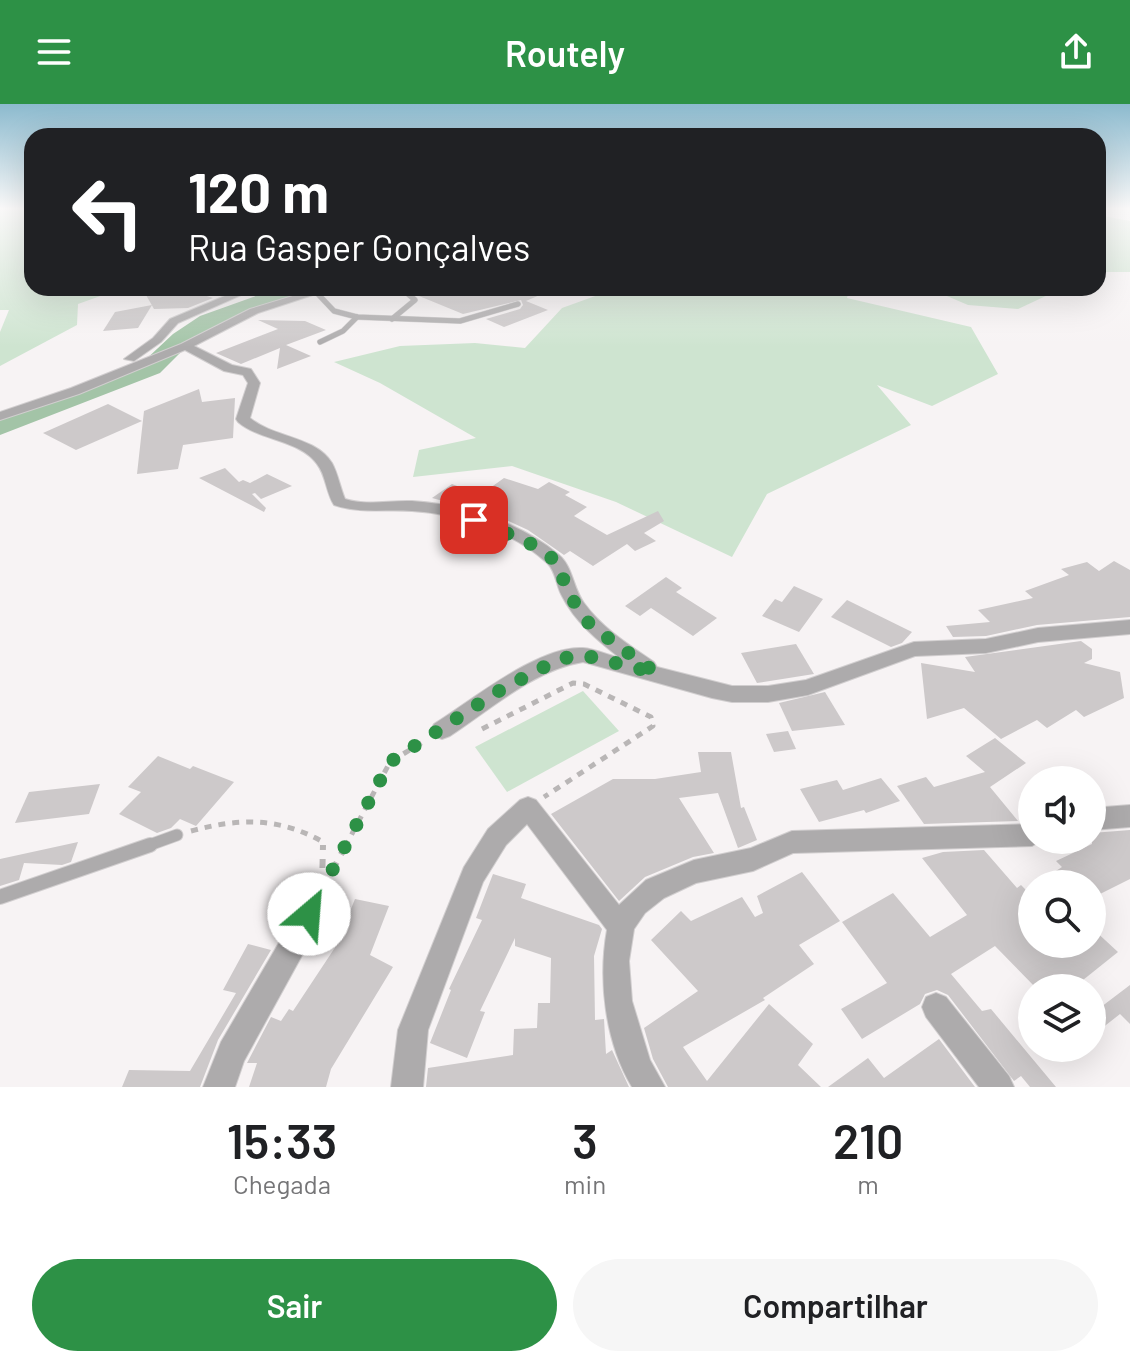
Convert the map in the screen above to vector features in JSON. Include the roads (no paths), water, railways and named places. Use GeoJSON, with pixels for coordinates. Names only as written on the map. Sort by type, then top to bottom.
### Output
{"type":"FeatureCollection","features":[{"type":"Feature","properties":{"kind":"street"},"geometry":{"type":"LineString","coordinates":[[99,381],[157,340],[174,321],[233,296]]}},
{"type":"Feature","properties":{"kind":"street"},"geometry":{"type":"LineString","coordinates":[[0,416],[182,347],[254,311],[303,296]]}},
{"type":"Feature","properties":{"kind":"street"},"geometry":{"type":"LineString","coordinates":[[182,347],[228,368],[247,372],[254,383],[243,419],[252,428],[289,439],[321,459],[339,502],[353,507],[421,507],[452,513],[528,542],[556,561],[570,596],[590,625],[656,673]]}},
{"type":"Feature","properties":{"kind":"street"},"geometry":{"type":"LineString","coordinates":[[442,730],[497,692],[559,659],[583,655],[732,694],[768,694],[808,687],[914,649],[986,646],[1038,635],[1130,627]]}},
{"type":"Feature","properties":{"kind":"street"},"geometry":{"type":"LineString","coordinates":[[407,1087],[413,1030],[473,876],[497,837],[528,807],[612,918],[621,924]]}},
{"type":"Feature","properties":{"kind":"street"},"geometry":{"type":"LineString","coordinates":[[1106,818],[1130,816]]}},
{"type":"Feature","properties":{"kind":"street"},"geometry":{"type":"LineString","coordinates":[[649,1087],[637,1067],[618,1001],[615,961],[621,924],[636,904],[655,889],[694,872],[753,859],[792,842],[1018,835]]}},
{"type":"Feature","properties":{"kind":"street"},"geometry":{"type":"LineString","coordinates":[[219,1087],[232,1053],[297,939]]}},
{"type":"Feature","properties":{"kind":"street"},"geometry":{"type":"LineString","coordinates":[[936,1007],[998,1087]]}},
{"type":"Feature","properties":{"kind":"lane"},"geometry":{"type":"LineString","coordinates":[[320,296],[334,311],[357,317],[392,319],[460,321],[518,304]]}},
{"type":"Feature","properties":{"kind":"lane"},"geometry":{"type":"LineString","coordinates":[[392,319],[410,307],[415,300],[410,296]]}},
{"type":"Feature","properties":{"kind":"lane"},"geometry":{"type":"LineString","coordinates":[[320,342],[343,331],[357,317]]}},
{"type":"Feature","properties":{"kind":"lane"},"geometry":{"type":"LineString","coordinates":[[0,897],[177,835]]}},
{"type":"Feature","properties":{"kind":"waterway"},"geometry":{"type":"LineString","coordinates":[[0,426],[151,368],[181,339],[208,321],[274,296]]}}]}
